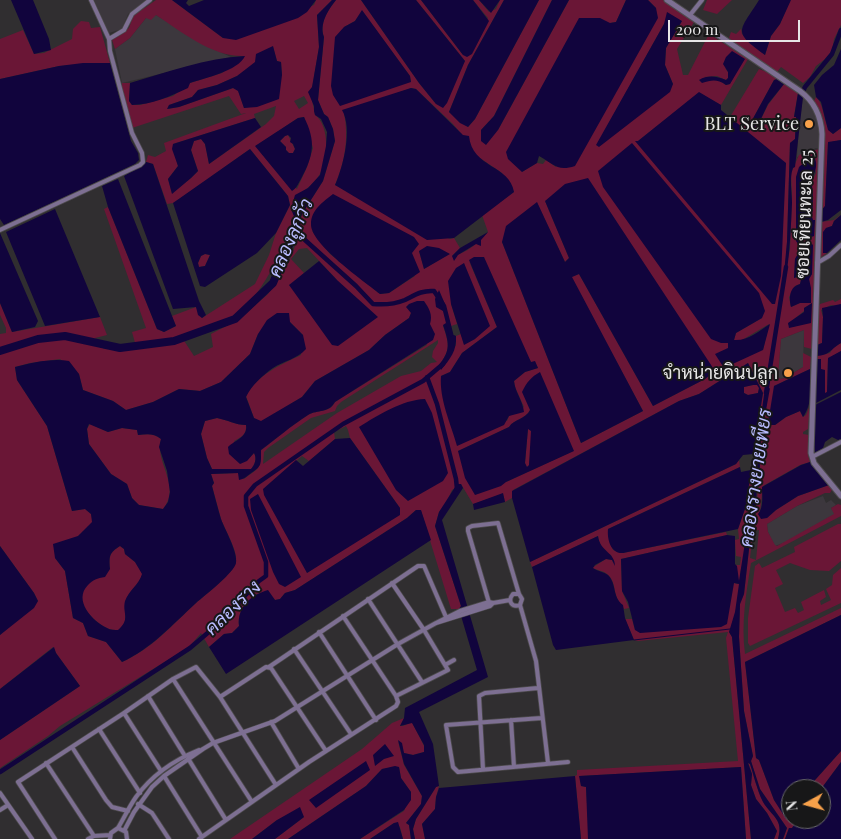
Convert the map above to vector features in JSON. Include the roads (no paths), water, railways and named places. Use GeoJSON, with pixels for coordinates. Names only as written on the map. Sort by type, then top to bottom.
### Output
{"type":"FeatureCollection","features":[{"type":"Feature","properties":{"kind":"street"},"geometry":{"type":"LineString","coordinates":[[0,230],[143,162],[142,153],[132,133],[108,40],[91,0]]}},
{"type":"Feature","properties":{"kind":"street"},"geometry":{"type":"LineString","coordinates":[[108,40],[124,30],[132,14],[150,0]]}},
{"type":"Feature","properties":{"kind":"street","name":"ซอยเทียนทะเล 25"},"geometry":{"type":"LineString","coordinates":[[667,0],[803,93],[817,110],[822,124],[812,457]]}},
{"type":"Feature","properties":{"kind":"street"},"geometry":{"type":"LineString","coordinates":[[693,17],[702,0]]}},
{"type":"Feature","properties":{"kind":"street"},"geometry":{"type":"LineString","coordinates":[[817,263],[829,256],[841,244]]}},
{"type":"Feature","properties":{"kind":"street"},"geometry":{"type":"LineString","coordinates":[[841,442],[812,457],[817,467],[841,496]]}},
{"type":"Feature","properties":{"kind":"street"},"geometry":{"type":"LineString","coordinates":[[491,604],[468,528],[498,523],[522,600],[520,605],[536,661],[548,763]]}},
{"type":"Feature","properties":{"kind":"street"},"geometry":{"type":"LineString","coordinates":[[220,697],[418,566],[424,566],[446,617]]}},
{"type":"Feature","properties":{"kind":"street"},"geometry":{"type":"LineString","coordinates":[[392,583],[448,669],[447,672],[422,682],[396,696]]}},
{"type":"Feature","properties":{"kind":"street"},"geometry":{"type":"LineString","coordinates":[[510,600],[513,594],[519,594]]}},
{"type":"Feature","properties":{"kind":"street"},"geometry":{"type":"LineString","coordinates":[[368,599],[422,682]]}},
{"type":"Feature","properties":{"kind":"street"},"geometry":{"type":"LineString","coordinates":[[436,623],[470,610],[510,600]]}},
{"type":"Feature","properties":{"kind":"street"},"geometry":{"type":"LineString","coordinates":[[510,600],[514,606],[520,605]]}},
{"type":"Feature","properties":{"kind":"street"},"geometry":{"type":"LineString","coordinates":[[124,831],[138,804],[152,787],[164,776],[213,742],[271,722],[323,692],[398,644],[446,617],[461,614]]}},
{"type":"Feature","properties":{"kind":"street"},"geometry":{"type":"LineString","coordinates":[[164,776],[201,838],[299,769],[396,706],[398,702],[396,696],[343,616]]}},
{"type":"Feature","properties":{"kind":"street"},"geometry":{"type":"LineString","coordinates":[[319,632],[376,720]]}},
{"type":"Feature","properties":{"kind":"street"},"geometry":{"type":"LineString","coordinates":[[294,649],[351,734]]}},
{"type":"Feature","properties":{"kind":"street"},"geometry":{"type":"LineString","coordinates":[[445,665],[454,660]]}},
{"type":"Feature","properties":{"kind":"street"},"geometry":{"type":"LineString","coordinates":[[54,839],[18,782],[173,679],[196,667],[220,697],[276,785]]}},
{"type":"Feature","properties":{"kind":"street"},"geometry":{"type":"LineString","coordinates":[[268,667],[271,668],[326,751]]}},
{"type":"Feature","properties":{"kind":"street"},"geometry":{"type":"LineString","coordinates":[[173,679],[252,802]]}},
{"type":"Feature","properties":{"kind":"street"},"geometry":{"type":"LineString","coordinates":[[484,769],[478,701],[481,694],[538,688]]}},
{"type":"Feature","properties":{"kind":"street"},"geometry":{"type":"LineString","coordinates":[[148,696],[185,756]]}},
{"type":"Feature","properties":{"kind":"street"},"geometry":{"type":"LineString","coordinates":[[124,713],[161,771]]}},
{"type":"Feature","properties":{"kind":"street"},"geometry":{"type":"LineString","coordinates":[[446,725],[542,718]]}},
{"type":"Feature","properties":{"kind":"street"},"geometry":{"type":"LineString","coordinates":[[511,720],[514,767]]}},
{"type":"Feature","properties":{"kind":"street"},"geometry":{"type":"LineString","coordinates":[[442,721],[446,725],[455,771],[568,762]]}},
{"type":"Feature","properties":{"kind":"street"},"geometry":{"type":"LineString","coordinates":[[271,722],[299,769]]}},
{"type":"Feature","properties":{"kind":"street"},"geometry":{"type":"LineString","coordinates":[[99,729],[140,793]]}},
{"type":"Feature","properties":{"kind":"street"},"geometry":{"type":"LineString","coordinates":[[72,747],[112,807],[128,811]]}},
{"type":"Feature","properties":{"kind":"street"},"geometry":{"type":"LineString","coordinates":[[88,839],[94,836],[110,837],[113,830],[118,828],[140,793],[161,771],[185,756],[203,749]]}},
{"type":"Feature","properties":{"kind":"street"},"geometry":{"type":"LineString","coordinates":[[189,760],[226,820]]}},
{"type":"Feature","properties":{"kind":"street"},"geometry":{"type":"LineString","coordinates":[[46,763],[94,836]]}},
{"type":"Feature","properties":{"kind":"street"},"geometry":{"type":"LineString","coordinates":[[0,793],[32,839]]}},
{"type":"Feature","properties":{"kind":"street"},"geometry":{"type":"LineString","coordinates":[[0,801],[7,803]]}},
{"type":"Feature","properties":{"kind":"street"},"geometry":{"type":"LineString","coordinates":[[0,810],[7,803]]}},
{"type":"Feature","properties":{"kind":"street"},"geometry":{"type":"LineString","coordinates":[[138,804],[152,814],[170,839]]}},
{"type":"Feature","properties":{"kind":"street"},"geometry":{"type":"LineString","coordinates":[[118,828],[124,831],[127,839]]}},
{"type":"Feature","properties":{"kind":"water"},"geometry":{"type":"Polygon","coordinates":[[[11,0],[33,0],[49,39],[51,50],[34,54],[11,0]]]}},
{"type":"Feature","properties":{"kind":"water"},"geometry":{"type":"Polygon","coordinates":[[[172,0],[188,0],[186,3],[189,6],[204,0],[316,0],[307,12],[298,18],[236,40],[223,38],[172,0]]]}},
{"type":"Feature","properties":{"kind":"water"},"geometry":{"type":"Polygon","coordinates":[[[332,0],[336,0],[323,22],[324,37],[318,100],[333,129],[335,141],[323,181],[302,214],[298,227],[295,228],[292,225],[294,216],[291,209],[295,195],[308,188],[320,175],[326,146],[327,132],[321,119],[315,115],[314,106],[308,92],[312,87],[319,47],[317,15],[332,0]]]}},
{"type":"Feature","properties":{"kind":"water"},"geometry":{"type":"Polygon","coordinates":[[[361,0],[416,0],[465,61],[447,103],[443,108],[436,104],[419,83],[361,0]]]}},
{"type":"Feature","properties":{"kind":"water"},"geometry":{"type":"Polygon","coordinates":[[[421,0],[473,0],[489,21],[472,54],[467,57],[463,55],[421,0]]]}},
{"type":"Feature","properties":{"kind":"water"},"geometry":{"type":"Polygon","coordinates":[[[479,0],[500,0],[491,13],[479,0]]]}},
{"type":"Feature","properties":{"kind":"water"},"geometry":{"type":"Polygon","coordinates":[[[504,0],[539,0],[475,119],[468,127],[460,123],[449,112],[468,65],[504,0]]]}},
{"type":"Feature","properties":{"kind":"water"},"geometry":{"type":"Polygon","coordinates":[[[552,0],[569,0],[498,130],[486,145],[481,141],[481,130],[494,116],[552,0]]]}},
{"type":"Feature","properties":{"kind":"water"},"geometry":{"type":"Polygon","coordinates":[[[626,0],[648,0],[656,8],[658,18],[575,166],[560,168],[539,156],[537,163],[522,172],[508,159],[506,152],[579,18],[600,18],[610,23],[616,22],[626,0]]]}},
{"type":"Feature","properties":{"kind":"water"},"geometry":{"type":"Polygon","coordinates":[[[759,0],[791,0],[780,24],[771,36],[765,55],[747,41],[742,31],[743,25],[759,0]]]}},
{"type":"Feature","properties":{"kind":"water"},"geometry":{"type":"Polygon","coordinates":[[[362,10],[410,76],[411,82],[340,106],[333,95],[331,86],[335,37],[344,27],[355,21],[362,10]]]}},
{"type":"Feature","properties":{"kind":"water"},"geometry":{"type":"Polygon","coordinates":[[[667,12],[682,21],[666,48],[665,65],[673,84],[670,92],[599,147],[596,145],[664,24],[667,12]]]}},
{"type":"Feature","properties":{"kind":"water"},"geometry":{"type":"Polygon","coordinates":[[[273,46],[277,61],[281,62],[282,75],[279,99],[257,107],[244,108],[238,91],[233,88],[179,107],[167,109],[169,105],[192,97],[198,90],[217,85],[237,76],[255,62],[256,54],[273,46]]]}},
{"type":"Feature","properties":{"kind":"water"},"geometry":{"type":"Polygon","coordinates":[[[841,49],[841,128],[833,134],[828,130],[821,102],[816,97],[814,85],[834,65],[841,49]]]}},
{"type":"Feature","properties":{"kind":"water"},"geometry":{"type":"Polygon","coordinates":[[[732,51],[745,59],[730,84],[726,85],[714,81],[702,83],[699,80],[712,77],[726,80],[728,72],[723,64],[726,57],[732,51]]]}},
{"type":"Feature","properties":{"kind":"water"},"geometry":{"type":"Polygon","coordinates":[[[245,56],[236,66],[190,83],[188,88],[168,97],[139,105],[132,105],[129,101],[130,83],[201,63],[245,56]]]}},
{"type":"Feature","properties":{"kind":"water"},"geometry":{"type":"Polygon","coordinates":[[[83,63],[110,63],[131,141],[138,153],[139,160],[135,164],[4,225],[0,219],[0,79],[59,66],[83,63]]]}},
{"type":"Feature","properties":{"kind":"water"},"geometry":{"type":"Polygon","coordinates":[[[777,79],[784,84],[768,104],[759,123],[755,127],[750,127],[774,80],[777,79]]]}},
{"type":"Feature","properties":{"kind":"water"},"geometry":{"type":"Polygon","coordinates":[[[411,88],[416,89],[463,135],[469,136],[477,154],[506,176],[514,192],[454,238],[427,240],[335,185],[346,148],[347,127],[342,110],[411,88]]]}},
{"type":"Feature","properties":{"kind":"water"},"geometry":{"type":"Polygon","coordinates":[[[699,92],[721,105],[721,110],[786,163],[781,276],[775,304],[772,304],[635,141],[638,141],[699,92]]]}},
{"type":"Feature","properties":{"kind":"water"},"geometry":{"type":"Polygon","coordinates":[[[798,93],[803,97],[795,167],[791,176],[790,245],[787,271],[784,273],[787,242],[790,143],[795,139],[796,117],[794,117],[798,93]]]}},
{"type":"Feature","properties":{"kind":"water"},"geometry":{"type":"Polygon","coordinates":[[[304,117],[310,133],[312,148],[309,163],[297,186],[292,191],[255,146],[298,118],[304,117]],[[288,135],[280,141],[289,153],[293,153],[295,149],[290,142],[291,138],[288,135]]]}},
{"type":"Feature","properties":{"kind":"water"},"geometry":{"type":"Polygon","coordinates":[[[255,118],[261,127],[209,164],[205,144],[201,139],[194,141],[191,150],[198,171],[172,194],[168,179],[178,166],[172,149],[173,144],[255,118]]]}},
{"type":"Feature","properties":{"kind":"water"},"geometry":{"type":"Polygon","coordinates":[[[841,140],[841,210],[828,220],[821,222],[821,211],[825,206],[828,142],[841,140]]]}},
{"type":"Feature","properties":{"kind":"water"},"geometry":{"type":"Polygon","coordinates":[[[632,143],[759,293],[765,311],[762,318],[736,333],[734,340],[749,337],[770,324],[763,350],[724,368],[715,354],[728,348],[728,343],[721,343],[711,339],[603,187],[598,171],[632,143]]]}},
{"type":"Feature","properties":{"kind":"water"},"geometry":{"type":"Polygon","coordinates":[[[250,149],[288,196],[290,205],[276,233],[257,253],[205,287],[200,286],[173,203],[250,149]],[[205,254],[201,256],[198,263],[199,267],[205,266],[210,255],[205,254]]]}},
{"type":"Feature","properties":{"kind":"water"},"geometry":{"type":"Polygon","coordinates":[[[813,155],[816,163],[812,181],[812,217],[815,220],[814,236],[804,239],[803,242],[798,244],[796,241],[796,177],[799,167],[813,155]]]}},
{"type":"Feature","properties":{"kind":"water"},"geometry":{"type":"Polygon","coordinates":[[[146,162],[153,164],[199,301],[206,315],[202,318],[198,315],[196,307],[173,309],[124,176],[146,162]]]}},
{"type":"Feature","properties":{"kind":"water"},"geometry":{"type":"Polygon","coordinates":[[[588,178],[715,371],[705,379],[653,406],[579,274],[572,277],[643,411],[581,443],[502,242],[506,226],[537,202],[565,262],[569,258],[545,201],[565,184],[588,178]]]}},
{"type":"Feature","properties":{"kind":"water"},"geometry":{"type":"Polygon","coordinates":[[[118,179],[176,326],[164,332],[157,329],[108,207],[102,186],[118,179]]]}},
{"type":"Feature","properties":{"kind":"water"},"geometry":{"type":"Polygon","coordinates":[[[333,194],[414,237],[419,244],[412,253],[420,272],[389,293],[380,294],[339,262],[319,242],[311,224],[315,210],[333,194]]]}},
{"type":"Feature","properties":{"kind":"water"},"geometry":{"type":"Polygon","coordinates":[[[55,209],[100,317],[45,326],[6,232],[55,209]]]}},
{"type":"Feature","properties":{"kind":"water"},"geometry":{"type":"Polygon","coordinates":[[[841,215],[841,240],[827,253],[823,253],[823,232],[826,228],[832,226],[834,221],[841,215]]]}},
{"type":"Feature","properties":{"kind":"water"},"geometry":{"type":"Polygon","coordinates":[[[488,232],[481,240],[481,246],[476,244],[458,255],[454,261],[452,256],[460,248],[488,232]]]}},
{"type":"Feature","properties":{"kind":"water"},"geometry":{"type":"Polygon","coordinates":[[[0,233],[38,321],[35,327],[12,332],[0,303],[0,233]]]}},
{"type":"Feature","properties":{"kind":"water"},"geometry":{"type":"Polygon","coordinates":[[[810,242],[813,245],[812,274],[809,279],[811,303],[800,303],[791,307],[792,290],[796,285],[800,284],[801,280],[800,276],[794,278],[795,259],[800,250],[806,248],[810,242]]]}},
{"type":"Feature","properties":{"kind":"water"},"geometry":{"type":"Polygon","coordinates":[[[427,246],[439,248],[450,254],[424,269],[419,251],[427,246]]]}},
{"type":"Feature","properties":{"kind":"water"},"geometry":{"type":"Polygon","coordinates":[[[474,257],[484,257],[531,362],[535,361],[538,368],[525,372],[514,381],[524,412],[509,416],[504,425],[457,446],[442,394],[441,376],[450,372],[462,353],[497,327],[469,260],[474,257]]]}},
{"type":"Feature","properties":{"kind":"water"},"geometry":{"type":"Polygon","coordinates":[[[319,261],[378,317],[338,346],[332,345],[289,285],[319,261]]]}},
{"type":"Feature","properties":{"kind":"water"},"geometry":{"type":"Polygon","coordinates":[[[464,263],[490,326],[475,339],[464,345],[451,304],[448,281],[456,268],[464,263]]]}},
{"type":"Feature","properties":{"kind":"water"},"geometry":{"type":"Polygon","coordinates":[[[439,290],[445,304],[443,311],[436,307],[435,299],[439,290]]]}},
{"type":"Feature","properties":{"kind":"water"},"geometry":{"type":"Polygon","coordinates":[[[424,301],[426,304],[431,315],[430,324],[435,334],[433,340],[335,402],[326,410],[312,413],[296,423],[261,450],[259,467],[245,478],[239,480],[238,473],[211,474],[214,483],[212,486],[221,519],[236,558],[234,567],[225,578],[152,643],[133,657],[122,662],[106,642],[88,636],[83,623],[73,618],[65,571],[55,558],[53,544],[78,536],[92,522],[91,514],[85,509],[72,511],[47,426],[17,380],[15,367],[48,361],[69,361],[79,374],[83,390],[113,401],[126,410],[153,402],[179,389],[200,391],[221,382],[250,354],[258,334],[267,320],[277,313],[289,313],[290,322],[303,335],[306,349],[299,355],[269,371],[248,393],[246,397],[254,418],[261,421],[302,397],[315,381],[369,350],[385,335],[409,318],[411,313],[406,307],[409,304],[424,301]],[[217,418],[205,421],[201,434],[212,469],[251,469],[255,461],[254,453],[247,461],[240,464],[229,454],[228,447],[245,433],[246,425],[217,418]],[[89,424],[87,429],[89,444],[111,474],[127,484],[132,498],[139,505],[163,509],[168,502],[170,492],[167,471],[159,447],[161,439],[153,435],[138,435],[137,430],[122,428],[108,432],[89,424]],[[120,546],[110,555],[110,569],[105,577],[90,583],[84,591],[83,597],[83,603],[90,615],[101,625],[112,630],[118,630],[124,623],[125,601],[142,574],[135,562],[125,554],[124,549],[120,546]]]}},
{"type":"Feature","properties":{"kind":"water"},"geometry":{"type":"Polygon","coordinates":[[[812,303],[811,323],[789,328],[788,323],[804,312],[804,308],[812,303]]]}},
{"type":"Feature","properties":{"kind":"water"},"geometry":{"type":"Polygon","coordinates":[[[841,304],[841,343],[827,353],[816,356],[817,345],[822,343],[822,308],[841,304]]]}},
{"type":"Feature","properties":{"kind":"water"},"geometry":{"type":"Polygon","coordinates":[[[446,323],[452,334],[456,336],[456,341],[452,354],[441,370],[439,365],[446,355],[448,346],[443,325],[446,323]]]}},
{"type":"Feature","properties":{"kind":"water"},"geometry":{"type":"Polygon","coordinates":[[[841,351],[841,390],[816,403],[816,359],[821,359],[821,369],[825,370],[825,393],[827,392],[828,358],[841,351]]]}},
{"type":"Feature","properties":{"kind":"water"},"geometry":{"type":"Polygon","coordinates":[[[748,363],[763,393],[753,454],[743,455],[736,464],[530,562],[512,498],[512,491],[679,401],[699,394],[748,363]],[[757,385],[744,387],[744,393],[748,395],[758,393],[759,388],[757,385]]]}},
{"type":"Feature","properties":{"kind":"water"},"geometry":{"type":"Polygon","coordinates":[[[810,369],[810,400],[803,417],[800,411],[786,417],[775,425],[770,425],[768,423],[774,386],[810,369]]]}},
{"type":"Feature","properties":{"kind":"water"},"geometry":{"type":"Polygon","coordinates":[[[540,372],[574,451],[501,486],[475,495],[465,478],[458,451],[509,427],[528,413],[530,410],[522,392],[530,380],[540,372]],[[528,429],[525,463],[527,467],[529,465],[531,431],[528,429]]]}},
{"type":"Feature","properties":{"kind":"water"},"geometry":{"type":"Polygon","coordinates":[[[770,388],[761,438],[755,521],[752,522],[744,594],[740,604],[739,637],[744,711],[753,756],[751,761],[760,789],[781,819],[781,829],[787,829],[783,839],[778,839],[778,822],[763,802],[750,764],[748,763],[752,774],[751,785],[756,799],[767,813],[777,831],[774,839],[751,839],[732,637],[729,632],[735,612],[739,584],[734,583],[727,624],[721,627],[640,633],[635,630],[628,602],[622,591],[621,559],[727,535],[735,536],[735,564],[739,581],[753,491],[754,470],[757,470],[758,458],[756,451],[766,390],[770,388]]]}},
{"type":"Feature","properties":{"kind":"water"},"geometry":{"type":"Polygon","coordinates":[[[841,392],[841,439],[838,440],[832,437],[825,442],[823,448],[815,453],[813,440],[815,405],[841,392]]]}},
{"type":"Feature","properties":{"kind":"water"},"geometry":{"type":"Polygon","coordinates":[[[425,399],[432,413],[448,473],[443,481],[408,501],[396,490],[359,427],[399,405],[425,399]]]}},
{"type":"Feature","properties":{"kind":"water"},"geometry":{"type":"Polygon","coordinates":[[[350,438],[400,508],[400,515],[307,573],[264,495],[263,489],[296,460],[303,466],[335,439],[350,438]]]}},
{"type":"Feature","properties":{"kind":"water"},"geometry":{"type":"Polygon","coordinates":[[[810,462],[829,485],[798,496],[767,518],[761,519],[758,514],[762,504],[762,487],[810,462]]]}},
{"type":"Feature","properties":{"kind":"water"},"geometry":{"type":"Polygon","coordinates":[[[740,467],[741,472],[751,470],[746,506],[738,529],[623,553],[615,551],[611,546],[608,538],[608,529],[740,467]]]}},
{"type":"Feature","properties":{"kind":"water"},"geometry":{"type":"Polygon","coordinates":[[[457,484],[461,484],[463,488],[442,520],[488,677],[419,712],[433,744],[439,786],[436,787],[416,819],[413,829],[415,839],[411,839],[409,825],[406,823],[421,804],[422,796],[404,764],[398,740],[402,743],[404,753],[413,755],[424,752],[424,745],[412,723],[400,726],[404,718],[405,708],[477,670],[459,609],[461,606],[435,526],[439,512],[457,484]]]}},
{"type":"Feature","properties":{"kind":"water"},"geometry":{"type":"Polygon","coordinates":[[[503,493],[505,502],[474,510],[473,504],[503,493]]]}},
{"type":"Feature","properties":{"kind":"water"},"geometry":{"type":"Polygon","coordinates":[[[258,494],[301,577],[285,587],[279,584],[273,572],[251,510],[250,499],[258,494]]]}},
{"type":"Feature","properties":{"kind":"water"},"geometry":{"type":"Polygon","coordinates":[[[416,510],[421,510],[431,540],[226,674],[209,647],[224,634],[232,633],[239,626],[240,613],[246,603],[256,595],[268,590],[275,600],[280,599],[285,593],[295,590],[407,518],[416,510]]]}},
{"type":"Feature","properties":{"kind":"water"},"geometry":{"type":"Polygon","coordinates":[[[598,536],[599,541],[613,558],[615,566],[612,560],[606,559],[593,568],[608,575],[613,582],[617,598],[623,605],[625,618],[634,640],[556,650],[532,567],[598,536]]]}},
{"type":"Feature","properties":{"kind":"water"},"geometry":{"type":"Polygon","coordinates":[[[0,546],[38,601],[34,608],[0,635],[0,546]]]}},
{"type":"Feature","properties":{"kind":"water"},"geometry":{"type":"Polygon","coordinates":[[[841,615],[841,751],[816,779],[781,779],[781,811],[774,800],[759,760],[756,758],[745,662],[841,615]]]}},
{"type":"Feature","properties":{"kind":"water"},"geometry":{"type":"Polygon","coordinates":[[[54,647],[56,653],[80,686],[0,740],[0,689],[54,647]]]}},
{"type":"Feature","properties":{"kind":"water"},"geometry":{"type":"Polygon","coordinates":[[[385,744],[394,756],[384,759],[375,766],[373,755],[385,744]]]}},
{"type":"Feature","properties":{"kind":"water"},"geometry":{"type":"Polygon","coordinates":[[[366,761],[370,770],[316,808],[309,800],[366,761]]]}},
{"type":"Feature","properties":{"kind":"water"},"geometry":{"type":"Polygon","coordinates":[[[841,762],[841,839],[785,839],[789,829],[831,829],[831,779],[828,779],[841,762]]]}},
{"type":"Feature","properties":{"kind":"water"},"geometry":{"type":"Polygon","coordinates":[[[399,767],[401,778],[411,792],[411,800],[404,810],[360,839],[288,839],[366,786],[382,769],[399,767]]]}},
{"type":"Feature","properties":{"kind":"water"},"geometry":{"type":"Polygon","coordinates":[[[741,767],[746,839],[588,839],[586,787],[581,786],[579,776],[741,767]]]}},
{"type":"Feature","properties":{"kind":"water"},"geometry":{"type":"Polygon","coordinates":[[[575,776],[581,839],[425,839],[422,824],[435,809],[439,788],[575,776]]]}},
{"type":"Feature","properties":{"kind":"water"},"geometry":{"type":"Polygon","coordinates":[[[300,807],[304,817],[275,839],[252,839],[277,820],[300,807]]]}},
{"type":"Feature","properties":{"kind":"water"},"geometry":{"type":"Polygon","coordinates":[[[398,822],[403,839],[370,839],[394,823],[398,822]]]}},
{"type":"Feature","properties":{"kind":"waterway","name":"คลองรางยายเพียร"},"geometry":{"type":"LineString","coordinates":[[801,96],[805,87],[832,54],[841,30]]}},
{"type":"Feature","properties":{"kind":"waterway","name":"คลองลูกวัว"},"geometry":{"type":"LineString","coordinates":[[0,351],[38,339],[65,336],[120,348],[174,341],[235,319],[273,283],[295,231],[297,220]]}},
{"type":"Feature","properties":{"kind":"waterway","name":"คลองราง"},"geometry":{"type":"LineString","coordinates":[[295,231],[356,286],[373,304],[397,302],[422,292],[434,291],[444,306],[451,334]]}},
{"type":"Feature","properties":{"kind":"waterway","name":"คลองรางยายเพียร"},"geometry":{"type":"LineString","coordinates":[[766,393],[786,267]]}},
{"type":"Feature","properties":{"kind":"waterway","name":"คลองราง"},"geometry":{"type":"LineString","coordinates":[[0,772],[190,648],[217,625],[266,576],[266,562],[246,506],[246,496],[255,485],[343,424],[423,381],[443,364]]}},
{"type":"Feature","properties":{"kind":"waterway","name":"คลองราง"},"geometry":{"type":"LineString","coordinates":[[427,377],[437,404],[457,489]]}},
{"type":"Feature","properties":{"kind":"waterway"},"geometry":{"type":"LineString","coordinates":[[634,640],[730,629]]}},
{"type":"Feature","properties":{"kind":"place","name":"BLT Service"},"geometry":{"type":"Point","coordinates":[809,124]}},
{"type":"Feature","properties":{"kind":"place","name":"จำหน่ายดินปลูก"},"geometry":{"type":"Point","coordinates":[788,373]}}]}
